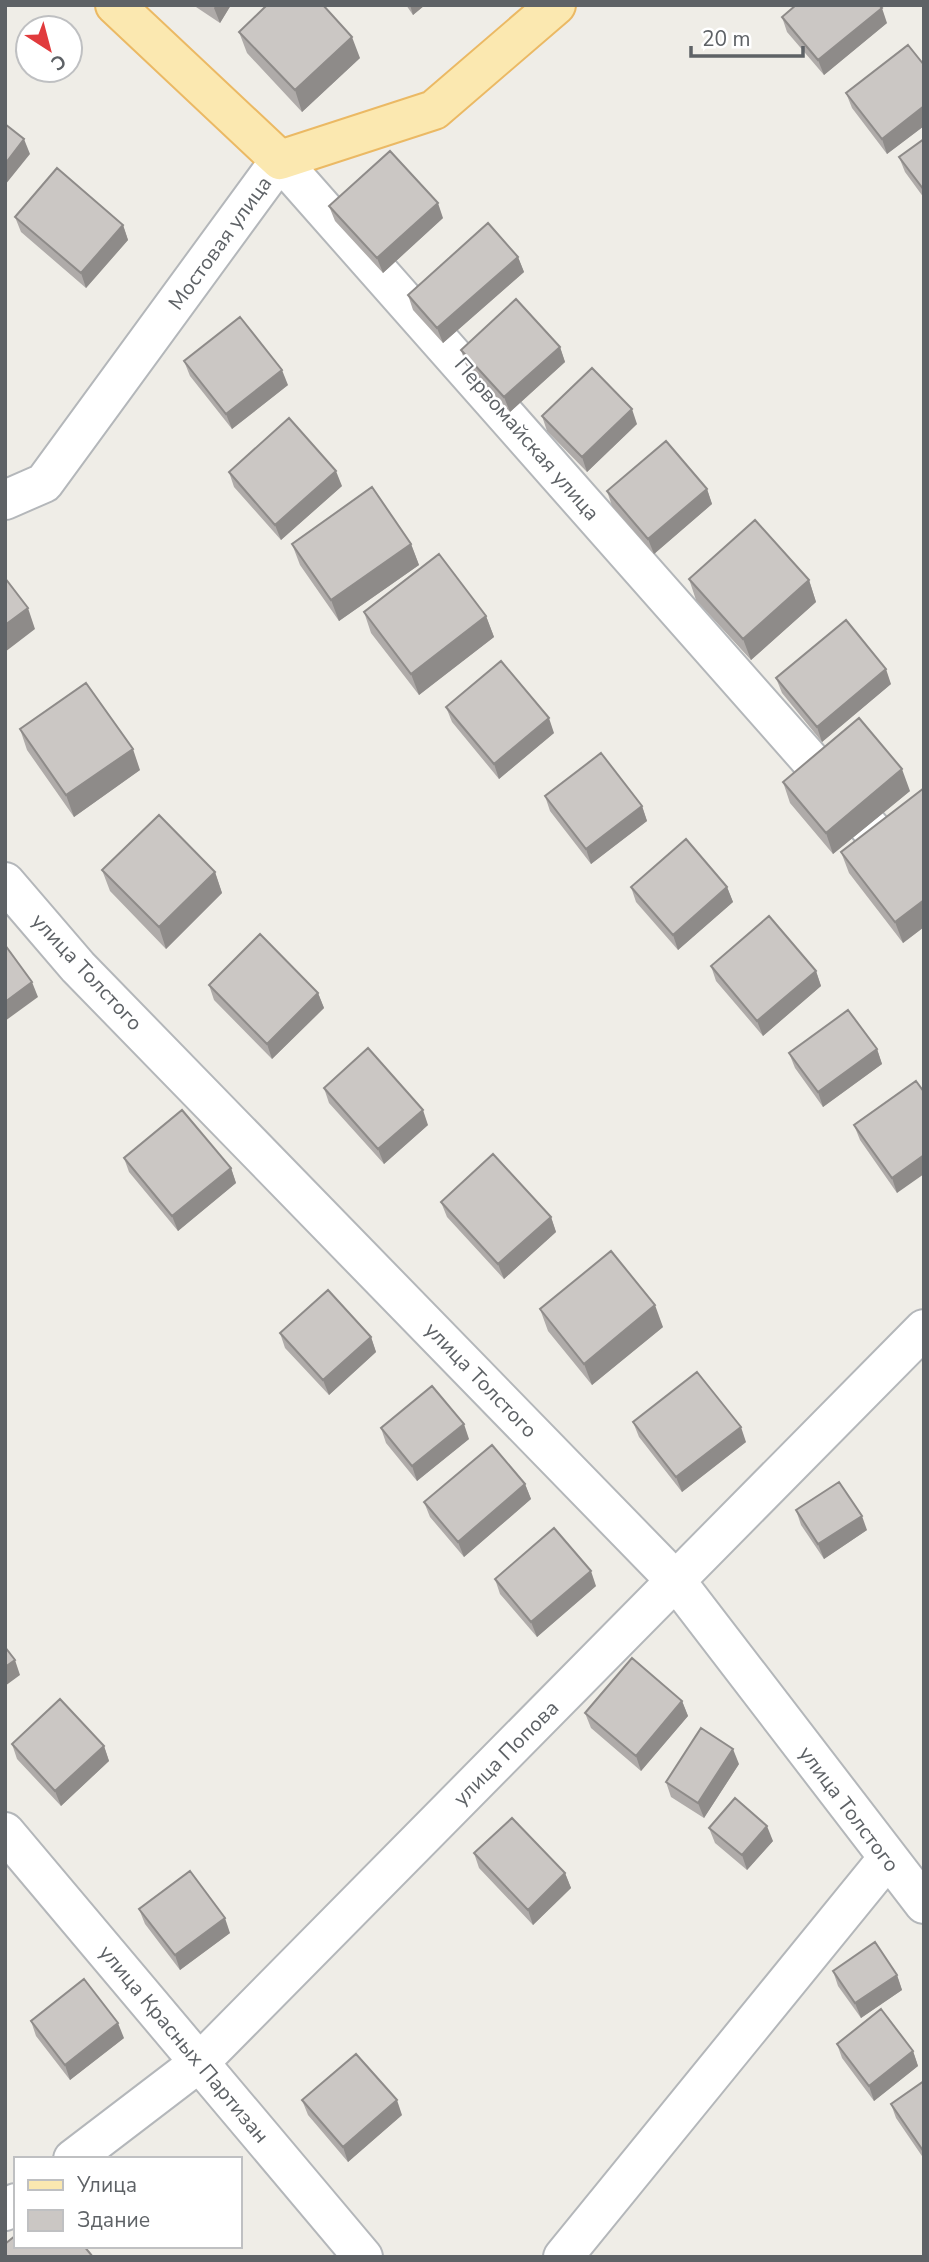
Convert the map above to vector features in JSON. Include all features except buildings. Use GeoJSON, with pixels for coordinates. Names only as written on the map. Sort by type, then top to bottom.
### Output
{"type":"FeatureCollection","features":[{"type":"Feature","properties":{"kind":"main road","name":"Первомайская улица"},"geometry":{"type":"LineString","coordinates":[[115,5],[280,160]]}},
{"type":"Feature","properties":{"kind":"main road","name":"Мостовая улица"},"geometry":{"type":"LineString","coordinates":[[280,160],[434,110],[555,5]]}},
{"type":"Feature","properties":{"kind":"street","name":"Мостовая улица"},"geometry":{"type":"LineString","coordinates":[[5,500],[44,483],[280,160]]}},
{"type":"Feature","properties":{"kind":"street","name":"Первомайская улица"},"geometry":{"type":"LineString","coordinates":[[280,160],[924,889]]}},
{"type":"Feature","properties":{"kind":"street","name":"улица Толстого"},"geometry":{"type":"LineString","coordinates":[[5,882],[78,967],[676,1581],[924,1904]]}},
{"type":"Feature","properties":{"kind":"street","name":"улица Попова"},"geometry":{"type":"LineString","coordinates":[[77,2157],[200,2062],[924,1329]]}},
{"type":"Feature","properties":{"kind":"street","name":"улица Красных Партизан"},"geometry":{"type":"LineString","coordinates":[[5,1832],[363,2257]]}},
{"type":"Feature","properties":{"kind":"street"},"geometry":{"type":"LineString","coordinates":[[563,2257],[887,1859]]}}]}
